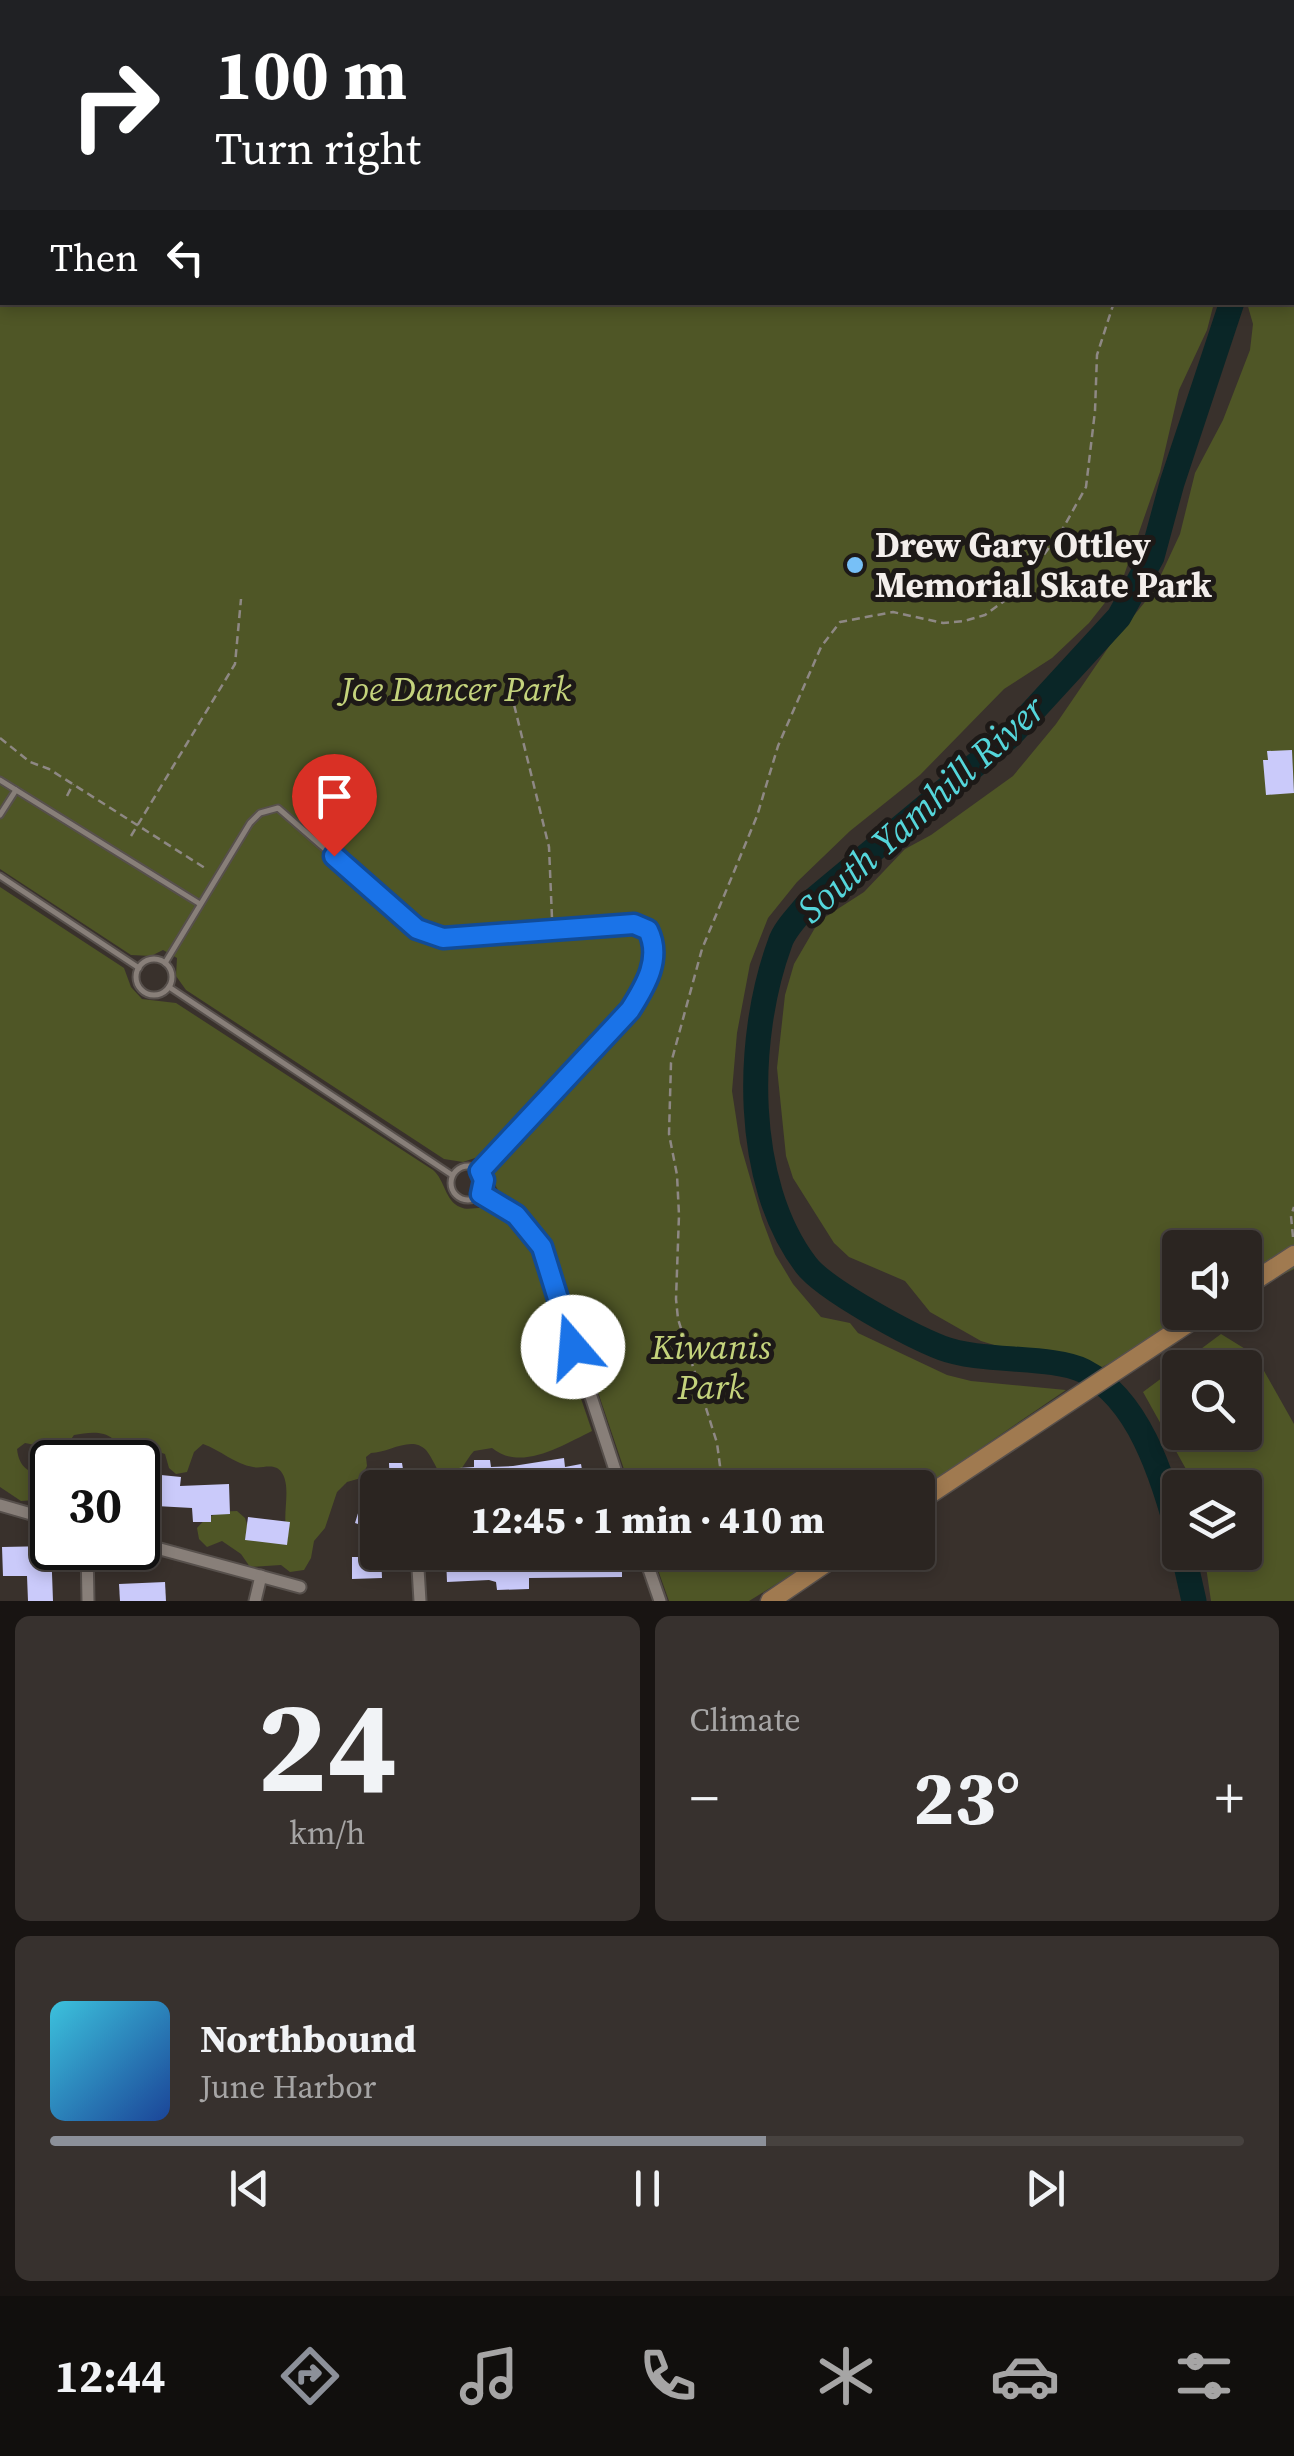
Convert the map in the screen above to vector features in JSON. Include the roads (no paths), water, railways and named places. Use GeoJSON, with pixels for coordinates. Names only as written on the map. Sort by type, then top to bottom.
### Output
{"type":"FeatureCollection","features":[{"type":"Feature","properties":{"kind":"main road"},"geometry":{"type":"LineString","coordinates":[[1262,1276],[1294,1255]]}},
{"type":"Feature","properties":{"kind":"main road"},"geometry":{"type":"LineString","coordinates":[[935,1491],[1179,1330]]}},
{"type":"Feature","properties":{"kind":"main road"},"geometry":{"type":"LineString","coordinates":[[770,1601],[816,1570]]}},
{"type":"Feature","properties":{"kind":"street"},"geometry":{"type":"LineString","coordinates":[[481,1194],[516,1215],[542,1247],[615,1470]]}},
{"type":"Feature","properties":{"kind":"street"},"geometry":{"type":"LineString","coordinates":[[0,1506],[30,1514]]}},
{"type":"Feature","properties":{"kind":"street"},"geometry":{"type":"LineString","coordinates":[[160,1548],[300,1587]]}},
{"type":"Feature","properties":{"kind":"street"},"geometry":{"type":"LineString","coordinates":[[87,1570],[88,1601]]}},
{"type":"Feature","properties":{"kind":"street"},"geometry":{"type":"LineString","coordinates":[[418,1570],[420,1601]]}},
{"type":"Feature","properties":{"kind":"street"},"geometry":{"type":"LineString","coordinates":[[649,1570],[660,1601]]}},
{"type":"Feature","properties":{"kind":"street"},"geometry":{"type":"LineString","coordinates":[[254,1601],[261,1576]]}},
{"type":"Feature","properties":{"kind":"lane"},"geometry":{"type":"LineString","coordinates":[[0,780],[200,904]]}},
{"type":"Feature","properties":{"kind":"lane"},"geometry":{"type":"LineString","coordinates":[[0,815],[16,790]]}},
{"type":"Feature","properties":{"kind":"lane"},"geometry":{"type":"LineString","coordinates":[[165,963],[250,823],[260,813],[278,808],[417,929],[431,936],[634,924],[648,930],[655,943],[653,963],[646,986],[630,1010],[480,1171]]}},
{"type":"Feature","properties":{"kind":"lane"},"geometry":{"type":"LineString","coordinates":[[0,876],[139,968]]}},
{"type":"Feature","properties":{"kind":"lane"},"geometry":{"type":"LineString","coordinates":[[154,960],[165,963],[172,977],[170,987],[155,996],[144,992],[138,984],[139,968],[154,960]]}},
{"type":"Feature","properties":{"kind":"lane"},"geometry":{"type":"LineString","coordinates":[[170,987],[452,1175]]}},
{"type":"Feature","properties":{"kind":"lane"},"geometry":{"type":"LineString","coordinates":[[465,1166],[480,1171],[484,1180],[481,1194],[472,1200],[456,1196],[450,1186],[452,1175],[465,1166]]}},
{"type":"Feature","properties":{"kind":"waterway","name":"South Yamhill River"},"geometry":{"type":"LineString","coordinates":[[1162,1481],[1147,1444],[1121,1402],[1084,1371],[942,1348],[849,1299],[806,1265],[785,1231],[770,1193],[756,1108],[756,1065],[768,981],[782,938],[795,919],[1009,737],[1119,617],[1152,557],[1172,483],[1231,305]]}},
{"type":"Feature","properties":{"kind":"waterway","name":"South Yamhill River"},"geometry":{"type":"LineString","coordinates":[[1187,1570],[1194,1601]]}},
{"type":"Feature","properties":{"kind":"place","name":"Drew Gary Ottley Memorial Skate Park"},"geometry":{"type":"Point","coordinates":[855,565]}},
{"type":"Feature","properties":{"kind":"park label","name":"Joe Dancer Park"},"geometry":{"type":"Point","coordinates":[456,689]}},
{"type":"Feature","properties":{"kind":"park label","name":"Kiwanis Park"},"geometry":{"type":"Point","coordinates":[711,1367]}}]}
